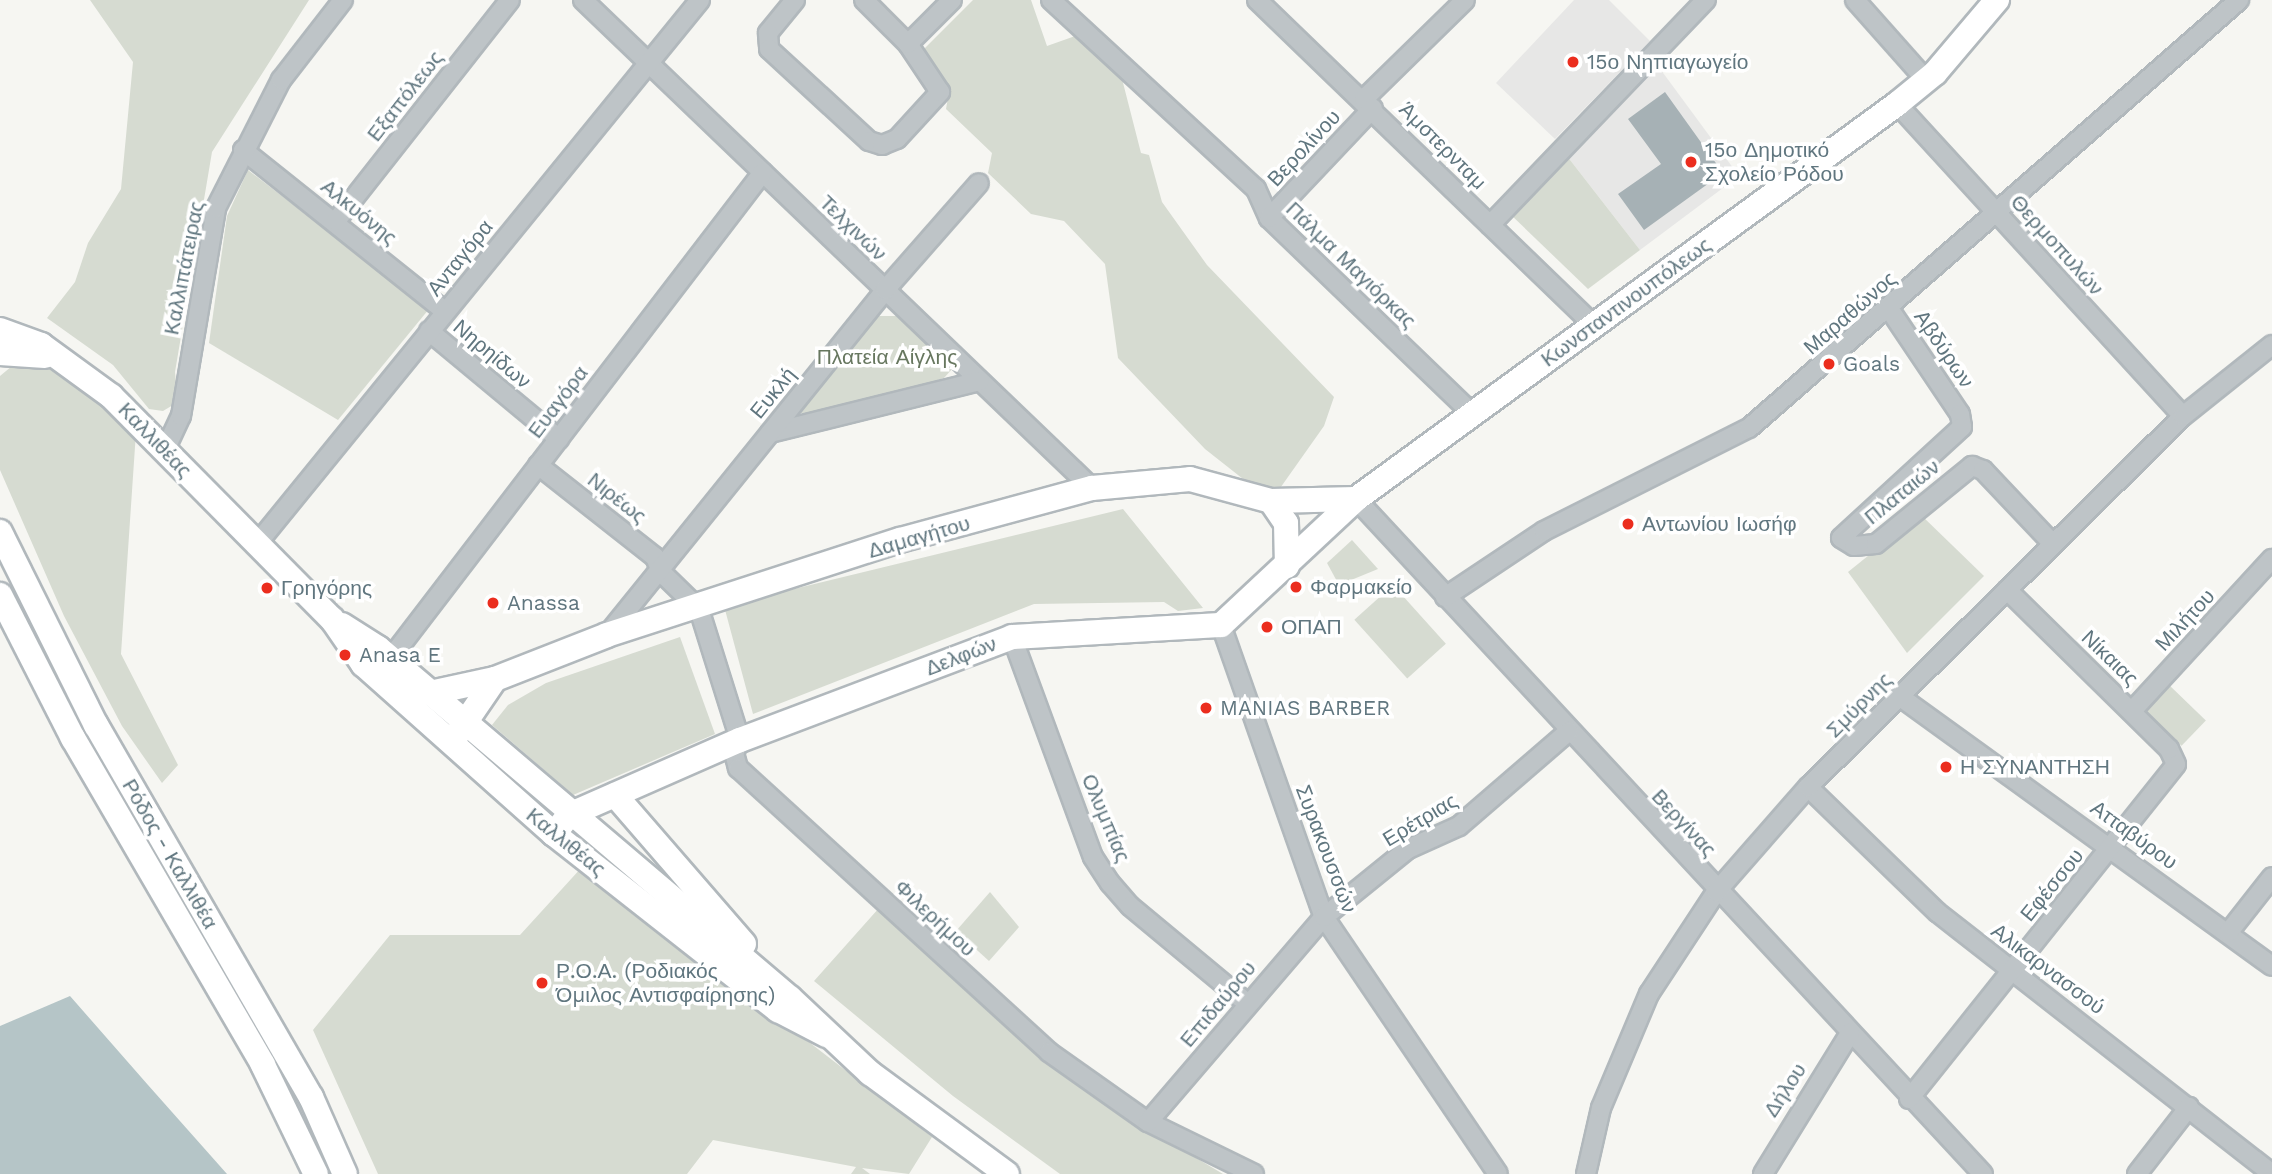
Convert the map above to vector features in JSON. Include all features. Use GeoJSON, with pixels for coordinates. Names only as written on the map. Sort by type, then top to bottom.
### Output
{"type":"FeatureCollection","features":[{"type":"Feature","properties":{"kind":"main road","name":"Κωνσταντινουπόλεως"},"geometry":{"type":"LineString","coordinates":[[1897,104],[1918,71],[1979,0]]}},
{"type":"Feature","properties":{"kind":"main road","name":"Κωνσταντινουπόλεως"},"geometry":{"type":"LineString","coordinates":[[1356,499],[1897,104],[1935,73],[1997,0]]}},
{"type":"Feature","properties":{"kind":"main road","name":"Καλλιθέας"},"geometry":{"type":"LineString","coordinates":[[0,330],[28,338],[111,396],[332,619],[390,659],[430,693],[459,733]]}},
{"type":"Feature","properties":{"kind":"main road","name":"Καλλιθέας"},"geometry":{"type":"LineString","coordinates":[[12,352],[59,360]]}},
{"type":"Feature","properties":{"kind":"main road"},"geometry":{"type":"LineString","coordinates":[[0,363],[12,352]]}},
{"type":"Feature","properties":{"kind":"main road","name":"Δαμαγήτου"},"geometry":{"type":"LineString","coordinates":[[430,693],[495,679],[607,635],[699,609],[900,540],[1092,488],[1190,479],[1271,501],[1356,499]]}},
{"type":"Feature","properties":{"kind":"main road"},"geometry":{"type":"LineString","coordinates":[[1220,625],[1287,566],[1356,499]]}},
{"type":"Feature","properties":{"kind":"main road"},"geometry":{"type":"LineString","coordinates":[[1271,501],[1286,523],[1287,566]]}},
{"type":"Feature","properties":{"kind":"main road","name":"Ρόδος - Καλλιθέα"},"geometry":{"type":"LineString","coordinates":[[0,533],[96,725],[311,1097],[345,1174]]}},
{"type":"Feature","properties":{"kind":"main road","name":"Ρόδος - Καλλιθέα"},"geometry":{"type":"LineString","coordinates":[[0,595],[73,737],[263,1065],[316,1174]]}},
{"type":"Feature","properties":{"kind":"main road","name":"Καλλιθέας"},"geometry":{"type":"LineString","coordinates":[[332,619],[363,664],[459,733],[778,1010],[826,1035]]}},
{"type":"Feature","properties":{"kind":"main road","name":"Δελφών"},"geometry":{"type":"LineString","coordinates":[[561,824],[615,795],[740,740],[1012,636],[1220,625]]}},
{"type":"Feature","properties":{"kind":"main road"},"geometry":{"type":"LineString","coordinates":[[459,733],[495,679]]}},
{"type":"Feature","properties":{"kind":"main road"},"geometry":{"type":"LineString","coordinates":[[615,795],[790,998]]}},
{"type":"Feature","properties":{"kind":"main road","name":"Καλλιθέας"},"geometry":{"type":"LineString","coordinates":[[561,824],[790,998],[826,1035],[1007,1174]]}},
{"type":"Feature","properties":{"kind":"street","name":"Καλλιπάτειρας"},"geometry":{"type":"LineString","coordinates":[[165,450],[181,416],[216,208],[243,150],[281,80],[343,0]]}},
{"type":"Feature","properties":{"kind":"street","name":"Εξαπόλεως"},"geometry":{"type":"LineString","coordinates":[[336,221],[510,0]]}},
{"type":"Feature","properties":{"kind":"street","name":"Τελχινών"},"geometry":{"type":"LineString","coordinates":[[583,0],[1092,488]]}},
{"type":"Feature","properties":{"kind":"street","name":"Ανταγόρα"},"geometry":{"type":"LineString","coordinates":[[256,545],[700,0]]}},
{"type":"Feature","properties":{"kind":"street"},"geometry":{"type":"LineString","coordinates":[[794,0],[768,33],[769,49],[869,141],[882,145],[897,139],[940,92],[908,44],[864,0]]}},
{"type":"Feature","properties":{"kind":"street"},"geometry":{"type":"LineString","coordinates":[[908,44],[952,0]]}},
{"type":"Feature","properties":{"kind":"street","name":"Πάλμα Μαγιόρκας"},"geometry":{"type":"LineString","coordinates":[[1051,0],[1256,189],[1269,218],[1473,414]]}},
{"type":"Feature","properties":{"kind":"street","name":"Άμστερνταμ"},"geometry":{"type":"LineString","coordinates":[[1257,0],[1368,104],[1594,326]]}},
{"type":"Feature","properties":{"kind":"street","name":"Βερολίνου"},"geometry":{"type":"LineString","coordinates":[[1269,218],[1368,104],[1465,0]]}},
{"type":"Feature","properties":{"kind":"street"},"geometry":{"type":"LineString","coordinates":[[1490,225],[1706,0]]}},
{"type":"Feature","properties":{"kind":"street"},"geometry":{"type":"LineString","coordinates":[[1855,0],[1918,71]]}},
{"type":"Feature","properties":{"kind":"street","name":"Μαραθώνος"},"geometry":{"type":"LineString","coordinates":[[1445,597],[1544,531],[1749,428],[1890,310],[2239,0]]}},
{"type":"Feature","properties":{"kind":"street","name":"Θερμοπυλών"},"geometry":{"type":"LineString","coordinates":[[1897,104],[2183,416]]}},
{"type":"Feature","properties":{"kind":"street","name":"Αλκυόνης"},"geometry":{"type":"LineString","coordinates":[[243,150],[336,221],[446,311]]}},
{"type":"Feature","properties":{"kind":"street","name":"Ευαγόρα"},"geometry":{"type":"LineString","coordinates":[[390,659],[763,172]]}},
{"type":"Feature","properties":{"kind":"street","name":"Ευκλή"},"geometry":{"type":"LineString","coordinates":[[607,635],[661,572],[885,290],[979,183]]}},
{"type":"Feature","properties":{"kind":"street","name":"Αβδύρων"},"geometry":{"type":"LineString","coordinates":[[1890,310],[1960,414]]}},
{"type":"Feature","properties":{"kind":"street","name":"Νηρηίδων"},"geometry":{"type":"LineString","coordinates":[[429,331],[559,439]]}},
{"type":"Feature","properties":{"kind":"street","name":"Σμύρνης"},"geometry":{"type":"LineString","coordinates":[[1586,1174],[1601,1108],[1648,994],[1716,892],[1808,787],[2183,416],[2272,345]]}},
{"type":"Feature","properties":{"kind":"street"},"geometry":{"type":"LineString","coordinates":[[771,432],[980,381]]}},
{"type":"Feature","properties":{"kind":"street","name":"Πλαταιών"},"geometry":{"type":"LineString","coordinates":[[1960,414],[1962,427],[1954,438],[1841,538],[1854,546],[1876,544],[1972,466],[1983,470],[2053,544]]}},
{"type":"Feature","properties":{"kind":"street","name":"Νιρέως"},"geometry":{"type":"LineString","coordinates":[[538,466],[654,558],[661,572],[699,609]]}},
{"type":"Feature","properties":{"kind":"street","name":"Βεργίνας"},"geometry":{"type":"LineString","coordinates":[[1356,499],[1909,1100],[1983,1174]]}},
{"type":"Feature","properties":{"kind":"street","name":"Μιλήτου"},"geometry":{"type":"LineString","coordinates":[[2132,711],[2272,559]]}},
{"type":"Feature","properties":{"kind":"street","name":"Νίκαιας"},"geometry":{"type":"LineString","coordinates":[[2007,590],[2169,748],[2176,764]]}},
{"type":"Feature","properties":{"kind":"street","name":"Φιλερήμου"},"geometry":{"type":"LineString","coordinates":[[699,609],[740,740],[734,753],[738,768],[1049,1052],[1148,1122],[1254,1174]]}},
{"type":"Feature","properties":{"kind":"street","name":"Συρακουσσών"},"geometry":{"type":"LineString","coordinates":[[1220,625],[1324,917],[1498,1174]]}},
{"type":"Feature","properties":{"kind":"street","name":"Ολυμπίας"},"geometry":{"type":"LineString","coordinates":[[1012,636],[1094,857],[1110,883],[1130,906],[1248,1003]]}},
{"type":"Feature","properties":{"kind":"street","name":"Ατταβύρου"},"geometry":{"type":"LineString","coordinates":[[1899,696],[2112,846],[2272,966]]}},
{"type":"Feature","properties":{"kind":"street","name":"Ερέτριας"},"geometry":{"type":"LineString","coordinates":[[1324,917],[1408,849],[1460,826],[1569,731]]}},
{"type":"Feature","properties":{"kind":"street","name":"Εφέσσου"},"geometry":{"type":"LineString","coordinates":[[1909,1100],[2176,764]]}},
{"type":"Feature","properties":{"kind":"street","name":"Αλικαρνασσού"},"geometry":{"type":"LineString","coordinates":[[1808,787],[1937,912],[2015,968],[2271,1171]]}},
{"type":"Feature","properties":{"kind":"street"},"geometry":{"type":"LineString","coordinates":[[2228,933],[2272,877]]}},
{"type":"Feature","properties":{"kind":"street","name":"Επιδαύρου"},"geometry":{"type":"LineString","coordinates":[[1148,1122],[1324,917]]}},
{"type":"Feature","properties":{"kind":"street","name":"Δήλου"},"geometry":{"type":"LineString","coordinates":[[1763,1174],[1850,1033]]}},
{"type":"Feature","properties":{"kind":"street"},"geometry":{"type":"LineString","coordinates":[[2137,1174],[2189,1107]]}},
{"type":"Feature","properties":{"kind":"shaded area","name":"15ο Νηπιαγωγείο"},"geometry":{"type":"Polygon","coordinates":[[[1574,0],[1609,0],[1650,41],[1555,139],[1496,83],[1574,0]]]}},
{"type":"Feature","properties":{"kind":"shaded area"},"geometry":{"type":"Polygon","coordinates":[[[1658,66],[1739,176],[1640,250],[1567,156],[1658,66]]]}},
{"type":"Feature","properties":{"kind":"shaded area"},"geometry":{"type":"Polygon","coordinates":[[[70,996],[227,1174],[0,1174],[0,1026],[70,996]]]}},
{"type":"Feature","properties":{"kind":"green space"},"geometry":{"type":"Polygon","coordinates":[[[90,0],[309,0],[212,152],[175,372],[177,393],[173,405],[163,411],[149,409],[113,365],[47,318],[75,282],[88,243],[121,189],[133,62],[90,0]]]}},
{"type":"Feature","properties":{"kind":"green space"},"geometry":{"type":"Polygon","coordinates":[[[973,0],[1031,0],[1047,46],[1078,35],[1120,71],[1141,153],[1149,155],[1162,202],[1207,265],[1334,397],[1324,426],[1271,501],[1205,449],[1118,358],[1105,264],[1064,221],[1031,214],[988,173],[992,153],[946,109],[949,92],[920,53],[973,0]]]}},
{"type":"Feature","properties":{"kind":"green space"},"geometry":{"type":"Polygon","coordinates":[[[1567,156],[1640,250],[1588,289],[1509,213],[1567,156]]]}},
{"type":"Feature","properties":{"kind":"green space"},"geometry":{"type":"Polygon","coordinates":[[[248,170],[429,309],[338,420],[209,343],[227,216],[248,170]]]}},
{"type":"Feature","properties":{"kind":"green space","name":"Πλατεία Αίγλης"},"geometry":{"type":"Polygon","coordinates":[[[875,316],[896,316],[953,368],[944,378],[811,420],[799,411],[875,316]]]}},
{"type":"Feature","properties":{"kind":"green space"},"geometry":{"type":"Polygon","coordinates":[[[32,363],[63,373],[136,432],[121,654],[178,765],[162,783],[122,726],[64,616],[0,470],[0,376],[12,366],[32,363]]]}},
{"type":"Feature","properties":{"kind":"green space"},"geometry":{"type":"Polygon","coordinates":[[[1123,509],[1203,608],[1178,611],[1164,602],[1034,604],[753,714],[724,606],[1123,509]]]}},
{"type":"Feature","properties":{"kind":"green space"},"geometry":{"type":"Polygon","coordinates":[[[1920,514],[1984,576],[1907,653],[1848,572],[1920,514]]]}},
{"type":"Feature","properties":{"kind":"green space"},"geometry":{"type":"Polygon","coordinates":[[[1352,540],[1378,569],[1339,585],[1327,563],[1352,540]]]}},
{"type":"Feature","properties":{"kind":"green space"},"geometry":{"type":"Polygon","coordinates":[[[1393,585],[1446,644],[1407,679],[1354,620],[1393,585]]]}},
{"type":"Feature","properties":{"kind":"green space"},"geometry":{"type":"Polygon","coordinates":[[[680,637],[715,734],[573,795],[492,725],[508,705],[546,683],[680,637]]]}},
{"type":"Feature","properties":{"kind":"green space"},"geometry":{"type":"Polygon","coordinates":[[[2167,683],[2206,721],[2182,746],[2143,708],[2167,683]]]}},
{"type":"Feature","properties":{"kind":"green space","name":"Ρ.Ο.Α. (Ροδιακός Όμιλος Αντισφαίρησης)"},"geometry":{"type":"Polygon","coordinates":[[[582,867],[932,1137],[909,1174],[862,1168],[870,1174],[851,1174],[856,1167],[713,1140],[687,1174],[378,1174],[313,1030],[390,935],[520,935],[582,867]]]}},
{"type":"Feature","properties":{"kind":"green space"},"geometry":{"type":"Polygon","coordinates":[[[990,892],[1019,927],[989,961],[956,931],[990,892]]]}},
{"type":"Feature","properties":{"kind":"green space"},"geometry":{"type":"Polygon","coordinates":[[[879,908],[1096,1098],[1223,1174],[1060,1174],[953,1096],[814,981],[879,908]]]}},
{"type":"Feature","properties":{"kind":"building","name":"15ο Δημοτικό Σχολείο Ρόδου"},"geometry":{"type":"Polygon","coordinates":[[[1665,92],[1723,173],[1644,230],[1618,194],[1661,164],[1628,119],[1665,92]]]}},
{"type":"Feature","properties":{"kind":"place","name":"15ο Νηπιαγωγείο"},"geometry":{"type":"Point","coordinates":[1573,62]}},
{"type":"Feature","properties":{"kind":"place","name":"15ο Δημοτικό Σχολείο Ρόδου"},"geometry":{"type":"Point","coordinates":[1691,162]}},
{"type":"Feature","properties":{"kind":"place","name":"Goals"},"geometry":{"type":"Point","coordinates":[1829,364]}},
{"type":"Feature","properties":{"kind":"place","name":"Αντωνίου Ιωσήφ"},"geometry":{"type":"Point","coordinates":[1628,524]}},
{"type":"Feature","properties":{"kind":"place","name":"Φαρμακείο"},"geometry":{"type":"Point","coordinates":[1296,587]}},
{"type":"Feature","properties":{"kind":"place","name":"Γρηγόρης"},"geometry":{"type":"Point","coordinates":[267,588]}},
{"type":"Feature","properties":{"kind":"place","name":"Anassa"},"geometry":{"type":"Point","coordinates":[493,603]}},
{"type":"Feature","properties":{"kind":"place","name":"ΟΠΑΠ"},"geometry":{"type":"Point","coordinates":[1267,627]}},
{"type":"Feature","properties":{"kind":"place","name":"Anasa E"},"geometry":{"type":"Point","coordinates":[345,655]}},
{"type":"Feature","properties":{"kind":"place","name":"MANIAS BARBER"},"geometry":{"type":"Point","coordinates":[1206,708]}},
{"type":"Feature","properties":{"kind":"place","name":"Η ΣΥΝΑΝΤΗΣΗ"},"geometry":{"type":"Point","coordinates":[1946,767]}},
{"type":"Feature","properties":{"kind":"place","name":"Ρ.Ο.Α. (Ροδιακός Όμιλος Αντισφαίρησης)"},"geometry":{"type":"Point","coordinates":[542,983]}}]}
